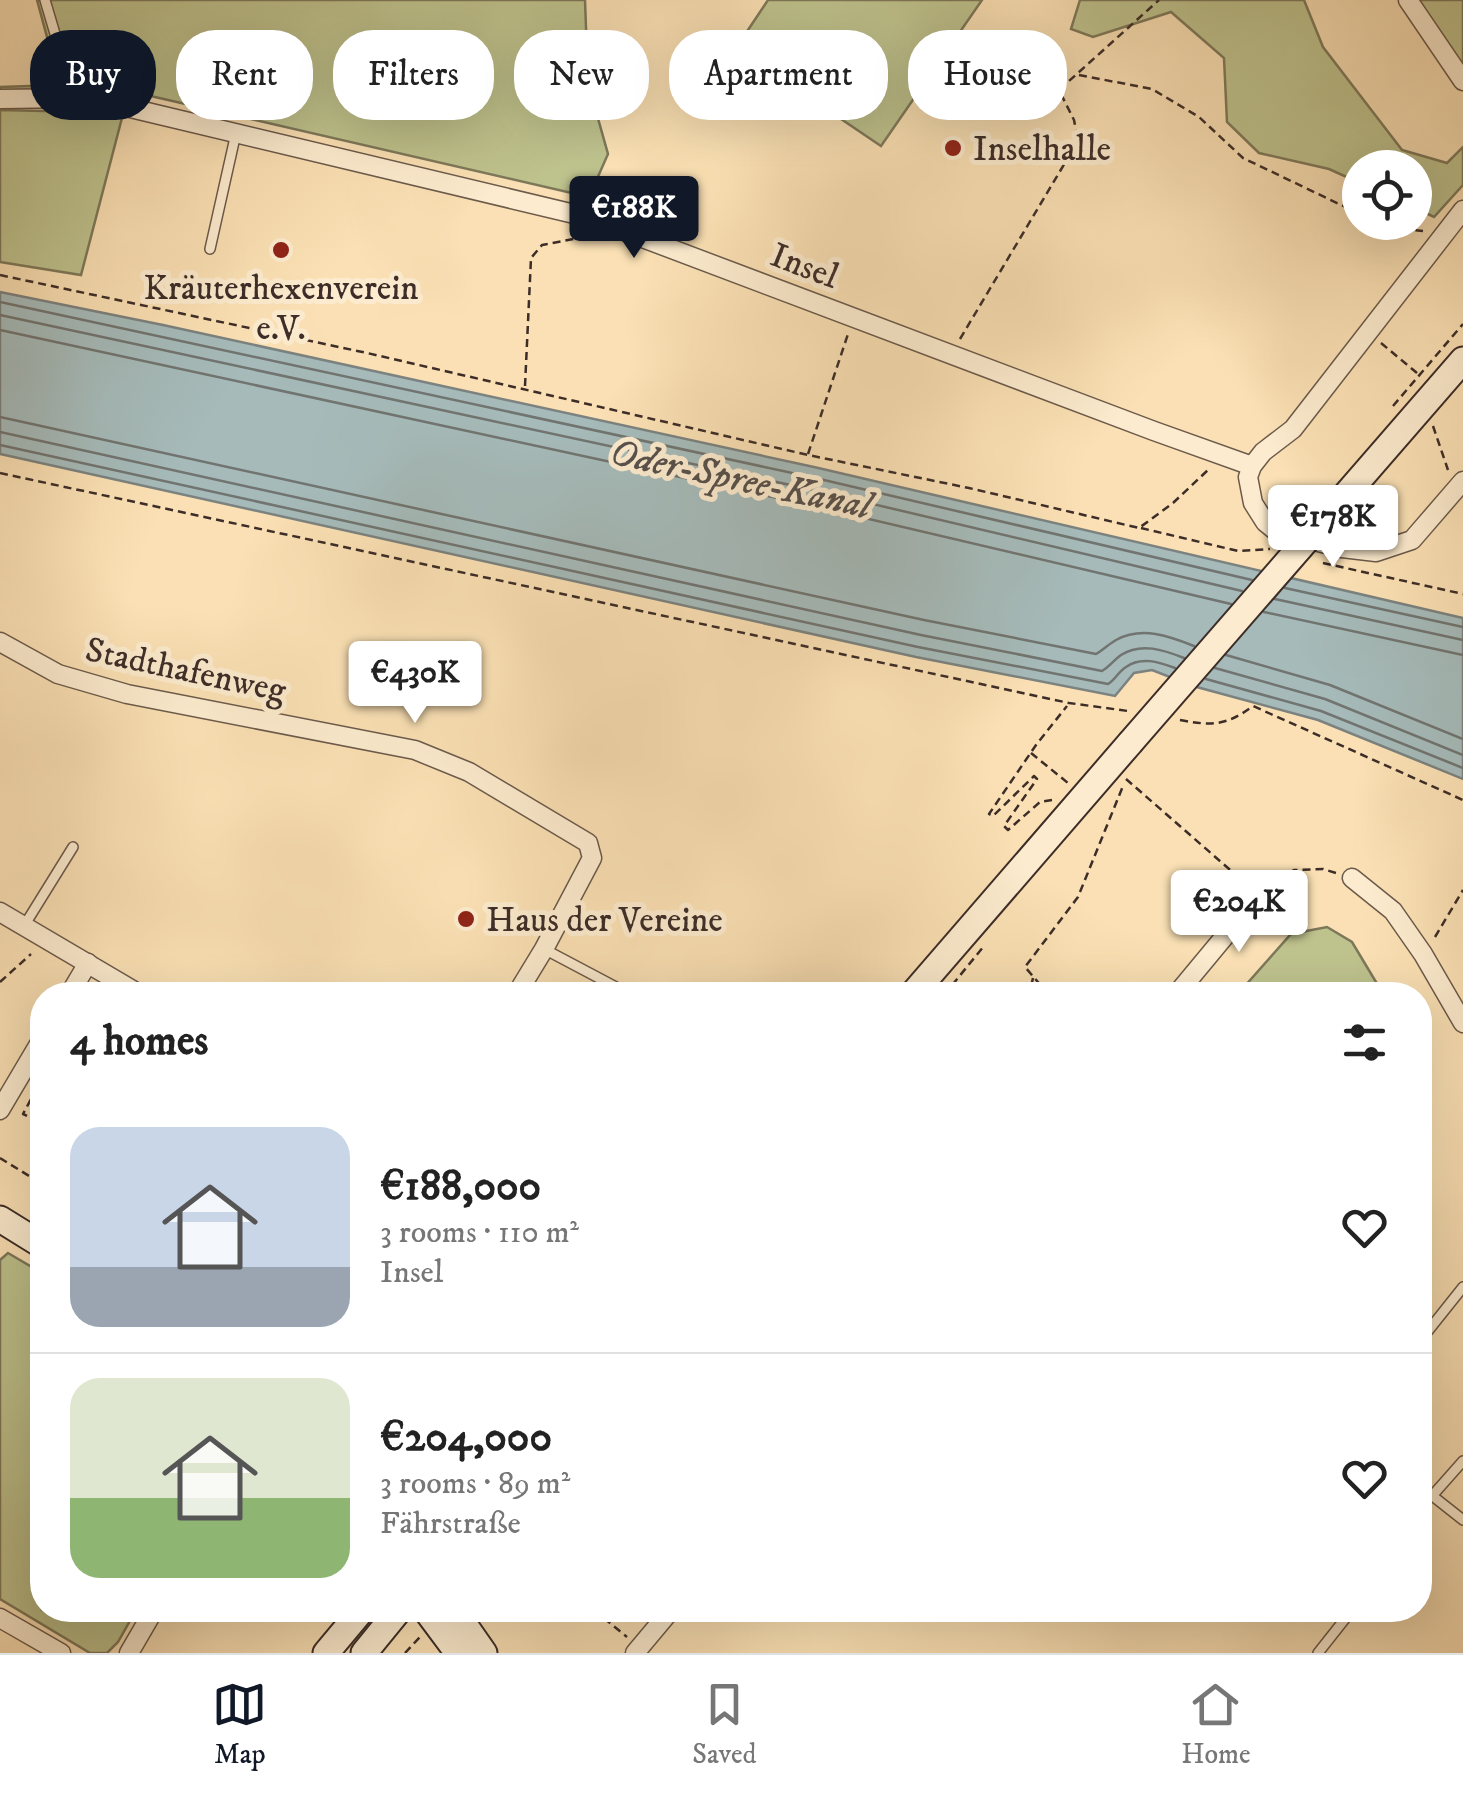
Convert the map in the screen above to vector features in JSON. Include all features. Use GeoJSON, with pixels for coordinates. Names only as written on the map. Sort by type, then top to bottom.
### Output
{"type":"FeatureCollection","features":[{"type":"Feature","properties":{"kind":"main road"},"geometry":{"type":"LineString","coordinates":[[923,982],[1463,360]]}},
{"type":"Feature","properties":{"kind":"main road"},"geometry":{"type":"LineString","coordinates":[[1,1223],[30,1239]]}},
{"type":"Feature","properties":{"kind":"main road"},"geometry":{"type":"LineString","coordinates":[[326,1653],[352,1622]]}},
{"type":"Feature","properties":{"kind":"main road"},"geometry":{"type":"LineString","coordinates":[[364,1653],[389,1622]]}},
{"type":"Feature","properties":{"kind":"main road"},"geometry":{"type":"LineString","coordinates":[[435,1622],[458,1653]]}},
{"type":"Feature","properties":{"kind":"main road"},"geometry":{"type":"LineString","coordinates":[[462,1622],[484,1653]]}},
{"type":"Feature","properties":{"kind":"street"},"geometry":{"type":"LineString","coordinates":[[1408,0],[1463,81]]}},
{"type":"Feature","properties":{"kind":"street","name":"Insel"},"geometry":{"type":"LineString","coordinates":[[0,99],[30,99]]}},
{"type":"Feature","properties":{"kind":"street","name":"Insel"},"geometry":{"type":"LineString","coordinates":[[156,114],[586,218],[1252,466]]}},
{"type":"Feature","properties":{"kind":"street"},"geometry":{"type":"LineString","coordinates":[[1459,486],[1412,540],[1376,552],[1342,548],[1276,531],[1253,503],[1248,477],[1263,452],[1293,430],[1463,210]]}},
{"type":"Feature","properties":{"kind":"street","name":"Stadthafenweg"},"geometry":{"type":"LineString","coordinates":[[0,642],[58,674],[127,694],[415,750],[469,772],[588,843],[592,858],[524,982]]}},
{"type":"Feature","properties":{"kind":"street"},"geometry":{"type":"LineString","coordinates":[[1352,878],[1393,911],[1463,1023]]}},
{"type":"Feature","properties":{"kind":"street"},"geometry":{"type":"LineString","coordinates":[[1187,982],[1259,894],[1287,890]]}},
{"type":"Feature","properties":{"kind":"street"},"geometry":{"type":"LineString","coordinates":[[0,912],[120,982]]}},
{"type":"Feature","properties":{"kind":"street"},"geometry":{"type":"LineString","coordinates":[[77,982],[88,963]]}},
{"type":"Feature","properties":{"kind":"street"},"geometry":{"type":"LineString","coordinates":[[0,1110],[30,1059]]}},
{"type":"Feature","properties":{"kind":"street"},"geometry":{"type":"LineString","coordinates":[[0,1618],[61,1653]]}},
{"type":"Feature","properties":{"kind":"street"},"geometry":{"type":"LineString","coordinates":[[129,1653],[147,1622]]}},
{"type":"Feature","properties":{"kind":"street"},"geometry":{"type":"LineString","coordinates":[[637,1650],[660,1622]]}},
{"type":"Feature","properties":{"kind":"lane"},"geometry":{"type":"LineString","coordinates":[[46,0],[55,30]]}},
{"type":"Feature","properties":{"kind":"lane"},"geometry":{"type":"LineString","coordinates":[[210,250],[236,133]]}},
{"type":"Feature","properties":{"kind":"lane"},"geometry":{"type":"LineString","coordinates":[[24,926],[73,846]]}},
{"type":"Feature","properties":{"kind":"lane"},"geometry":{"type":"LineString","coordinates":[[544,949],[606,982]]}},
{"type":"Feature","properties":{"kind":"lane"},"geometry":{"type":"LineString","coordinates":[[1432,1327],[1463,1287]]}},
{"type":"Feature","properties":{"kind":"lane"},"geometry":{"type":"LineString","coordinates":[[1463,1461],[1432,1496],[1463,1520]]}},
{"type":"Feature","properties":{"kind":"lane"},"geometry":{"type":"LineString","coordinates":[[1318,1653],[1343,1622]]}},
{"type":"Feature","properties":{"kind":"path"},"geometry":{"type":"LineString","coordinates":[[951,355],[1078,141],[1074,120],[1060,90],[1158,0]]}},
{"type":"Feature","properties":{"kind":"path"},"geometry":{"type":"LineString","coordinates":[[1077,75],[1152,89],[1198,117],[1243,158],[1342,205]]}},
{"type":"Feature","properties":{"kind":"path"},"geometry":{"type":"LineString","coordinates":[[1432,232],[1444,234]]}},
{"type":"Feature","properties":{"kind":"path"},"geometry":{"type":"LineString","coordinates":[[524,388],[531,258],[542,245],[588,236]]}},
{"type":"Feature","properties":{"kind":"path"},"geometry":{"type":"LineString","coordinates":[[0,275],[524,388],[1238,550],[1272,549]]}},
{"type":"Feature","properties":{"kind":"path"},"geometry":{"type":"LineString","coordinates":[[808,455],[853,318]]}},
{"type":"Feature","properties":{"kind":"path"},"geometry":{"type":"LineString","coordinates":[[1368,332],[1419,375]]}},
{"type":"Feature","properties":{"kind":"path"},"geometry":{"type":"LineString","coordinates":[[1433,426],[1459,486]]}},
{"type":"Feature","properties":{"kind":"path"},"geometry":{"type":"LineString","coordinates":[[1139,528],[1173,503],[1223,455]]}},
{"type":"Feature","properties":{"kind":"path"},"geometry":{"type":"LineString","coordinates":[[0,473],[1069,703],[1129,711]]}},
{"type":"Feature","properties":{"kind":"path"},"geometry":{"type":"LineString","coordinates":[[1054,800],[1040,802],[1008,830],[1004,826],[1037,779],[1034,776],[993,816],[990,814],[1030,752],[1069,703]]}},
{"type":"Feature","properties":{"kind":"path"},"geometry":{"type":"LineString","coordinates":[[1182,720],[1224,723],[1252,706],[1463,800]]}},
{"type":"Feature","properties":{"kind":"path"},"geometry":{"type":"LineString","coordinates":[[1030,752],[1068,784]]}},
{"type":"Feature","properties":{"kind":"path"},"geometry":{"type":"LineString","coordinates":[[1038,982],[1025,967],[1078,897],[1126,778],[1259,894],[1294,870],[1323,869],[1352,878]]}},
{"type":"Feature","properties":{"kind":"path"},"geometry":{"type":"LineString","coordinates":[[1423,954],[1463,890]]}},
{"type":"Feature","properties":{"kind":"path"},"geometry":{"type":"LineString","coordinates":[[0,982],[47,940]]}},
{"type":"Feature","properties":{"kind":"path"},"geometry":{"type":"LineString","coordinates":[[1032,982],[1033,976]]}},
{"type":"Feature","properties":{"kind":"path"},"geometry":{"type":"LineString","coordinates":[[0,1158],[30,1177]]}},
{"type":"Feature","properties":{"kind":"path"},"geometry":{"type":"LineString","coordinates":[[607,1622],[637,1650]]}},
{"type":"Feature","properties":{"kind":"green space"},"geometry":{"type":"Polygon","coordinates":[[[37,0],[585,0],[586,30],[514,30],[514,120],[598,120],[608,154],[589,197],[255,120],[313,120],[313,30],[176,30],[176,102],[156,97],[156,30],[45,30],[37,0]]]}},
{"type":"Feature","properties":{"kind":"green space"},"geometry":{"type":"Polygon","coordinates":[[[768,0],[982,0],[961,30],[908,30],[908,107],[881,146],[843,120],[888,120],[888,30],[748,30],[768,0]]]}},
{"type":"Feature","properties":{"kind":"green space"},"geometry":{"type":"Polygon","coordinates":[[[1080,0],[1304,0],[1323,47],[1402,150],[1342,150],[1342,175],[1259,153],[1227,122],[1224,58],[1171,12],[1093,37],[1071,29],[1080,0]]]}},
{"type":"Feature","properties":{"kind":"green space"},"geometry":{"type":"Polygon","coordinates":[[[1415,0],[1463,0],[1463,71],[1415,0]]]}},
{"type":"Feature","properties":{"kind":"green space"},"geometry":{"type":"Polygon","coordinates":[[[30,86],[30,103],[0,109],[0,87],[30,86]]]}},
{"type":"Feature","properties":{"kind":"green space"},"geometry":{"type":"Polygon","coordinates":[[[0,110],[30,111],[30,120],[121,120],[81,275],[0,262],[0,110]]]}},
{"type":"Feature","properties":{"kind":"green space"},"geometry":{"type":"Polygon","coordinates":[[[1463,147],[1463,185],[1434,217],[1432,159],[1447,163],[1463,147]]]}},
{"type":"Feature","properties":{"kind":"green space"},"geometry":{"type":"Polygon","coordinates":[[[1327,927],[1352,942],[1376,982],[1249,982],[1291,934],[1327,927]]]}},
{"type":"Feature","properties":{"kind":"green space"},"geometry":{"type":"Polygon","coordinates":[[[8,1253],[30,1266],[30,1617],[0,1599],[0,1260],[8,1253]]]}},
{"type":"Feature","properties":{"kind":"green space"},"geometry":{"type":"Polygon","coordinates":[[[38,1622],[129,1622],[107,1653],[90,1653],[38,1622]]]}},
{"type":"Feature","properties":{"kind":"water","name":"Oder-Spree-Kanal"},"geometry":{"type":"Polygon","coordinates":[[[0,292],[814,467],[1463,618],[1463,779],[1318,720],[1193,686],[1152,670],[1134,673],[1115,696],[916,657],[0,454],[0,292]]]}},
{"type":"Feature","properties":{"kind":"place","name":"Inselhalle"},"geometry":{"type":"Point","coordinates":[953,148]}},
{"type":"Feature","properties":{"kind":"place","name":"Kräuterhexenverein e.V."},"geometry":{"type":"Point","coordinates":[281,250]}},
{"type":"Feature","properties":{"kind":"place","name":"Haus der Vereine"},"geometry":{"type":"Point","coordinates":[466,919]}}]}
